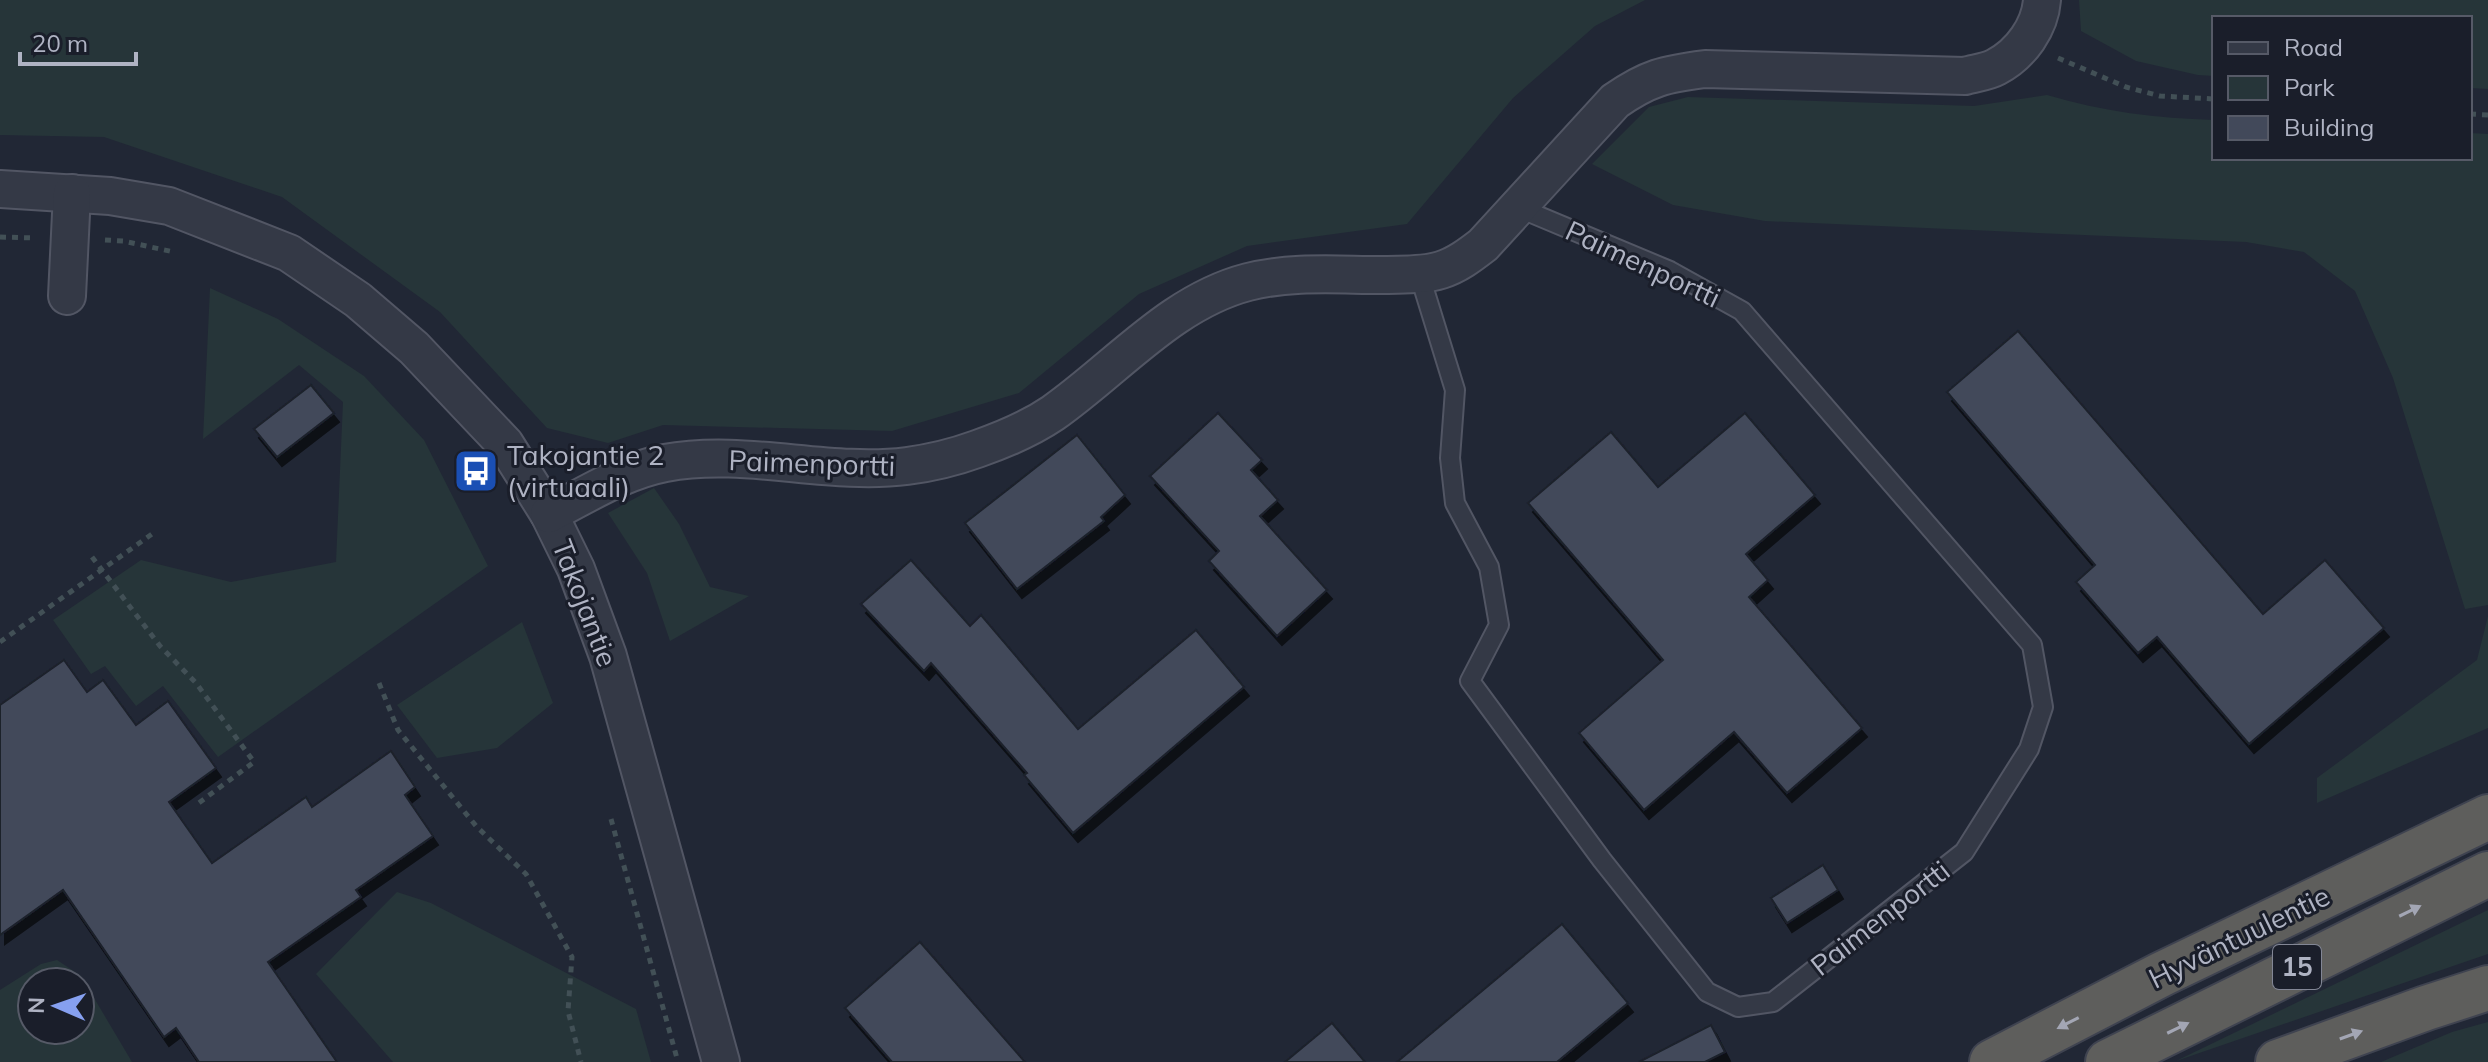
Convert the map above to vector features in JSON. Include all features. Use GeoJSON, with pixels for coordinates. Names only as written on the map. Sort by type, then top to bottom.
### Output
{"type":"FeatureCollection","features":[{"type":"Feature","properties":{"kind":"highway","name":"Hyväntuulentie"},"geometry":{"type":"LineString","coordinates":[[1992,1062],[2162,974],[2478,820]]}},
{"type":"Feature","properties":{"kind":"highway","name":"Hyväntuulentie"},"geometry":{"type":"LineString","coordinates":[[2108,1062],[2488,874]]}},
{"type":"Feature","properties":{"kind":"highway"},"geometry":{"type":"LineString","coordinates":[[2278,1062],[2488,988]]}},
{"type":"Feature","properties":{"kind":"street","name":"Paimenportti"},"geometry":{"type":"LineString","coordinates":[[549,514],[634,472],[666,463],[734,459],[858,467],[905,466],[976,450],[1052,414],[1164,324],[1206,299],[1247,282],[1277,277],[1419,273],[1440,270],[1462,261],[1483,245],[1615,101],[1642,83],[1671,73],[1705,69],[1965,76],[1997,67],[2025,44],[2041,15],[2042,0]]}},
{"type":"Feature","properties":{"kind":"street","name":"Takojantie"},"geometry":{"type":"LineString","coordinates":[[0,189],[72,193],[169,206],[289,253],[358,300],[424,357],[505,444],[549,514],[576,569],[608,656],[721,1062]]}},
{"type":"Feature","properties":{"kind":"street"},"geometry":{"type":"LineString","coordinates":[[67,296],[72,193]]}},
{"type":"Feature","properties":{"kind":"lane","name":"Paimenportti"},"geometry":{"type":"LineString","coordinates":[[1419,273],[1455,390],[1450,458],[1455,503],[1489,567],[1499,625],[1470,681],[1602,860],[1707,992],[1738,1007],[1773,1002],[1964,852],[2029,749],[2043,707],[2032,645],[1742,311],[1670,271],[1517,207]]}},
{"type":"Feature","properties":{"kind":"path"},"geometry":{"type":"LineString","coordinates":[[2025,44],[2126,87],[2160,96],[2212,99]]}},
{"type":"Feature","properties":{"kind":"path"},"geometry":{"type":"LineString","coordinates":[[0,237],[123,241],[176,252]]}},
{"type":"Feature","properties":{"kind":"path"},"geometry":{"type":"LineString","coordinates":[[0,642],[152,534]]}},
{"type":"Feature","properties":{"kind":"path"},"geometry":{"type":"LineString","coordinates":[[92,557],[160,646],[196,683],[254,762],[196,805]]}},
{"type":"Feature","properties":{"kind":"path"},"geometry":{"type":"LineString","coordinates":[[379,683],[398,730],[476,826],[526,874],[572,957],[568,1011],[581,1062]]}},
{"type":"Feature","properties":{"kind":"path"},"geometry":{"type":"LineString","coordinates":[[608,810],[678,1062]]}},
{"type":"Feature","properties":{"kind":"green space"},"geometry":{"type":"Polygon","coordinates":[[[0,0],[1645,0],[1595,26],[1513,98],[1407,224],[1247,246],[1139,294],[1019,393],[892,431],[663,425],[608,443],[547,428],[440,312],[282,197],[104,137],[0,135],[0,0]]]}},
{"type":"Feature","properties":{"kind":"green space"},"geometry":{"type":"Polygon","coordinates":[[[2079,0],[2488,0],[2488,89],[2472,88],[2472,16],[2212,16],[2212,76],[2136,61],[2081,31],[2079,0]]]}},
{"type":"Feature","properties":{"kind":"green space"},"geometry":{"type":"Polygon","coordinates":[[[2047,95],[2130,113],[2212,120],[2212,160],[2472,160],[2472,133],[2488,134],[2488,605],[2465,609],[2393,378],[2355,291],[2304,252],[2246,242],[1765,221],[1673,205],[1592,164],[1649,107],[1688,97],[1974,106],[2047,95]]]}},
{"type":"Feature","properties":{"kind":"green space"},"geometry":{"type":"Polygon","coordinates":[[[210,288],[278,319],[364,376],[424,440],[488,566],[218,757],[163,686],[136,706],[105,666],[91,674],[53,620],[141,560],[231,582],[336,562],[343,402],[299,365],[203,439],[210,288]]]}},
{"type":"Feature","properties":{"kind":"green space"},"geometry":{"type":"Polygon","coordinates":[[[654,488],[679,524],[710,587],[749,596],[670,641],[647,573],[608,513],[654,488]]]}},
{"type":"Feature","properties":{"kind":"green space"},"geometry":{"type":"Polygon","coordinates":[[[2488,616],[2488,728],[2317,803],[2317,778],[2477,660],[2488,616]]]}},
{"type":"Feature","properties":{"kind":"green space"},"geometry":{"type":"Polygon","coordinates":[[[522,622],[553,703],[497,748],[437,758],[397,705],[522,622]]]}},
{"type":"Feature","properties":{"kind":"green space"},"geometry":{"type":"Polygon","coordinates":[[[397,892],[431,903],[636,1009],[651,1062],[393,1062],[316,974],[397,892]]]}},
{"type":"Feature","properties":{"kind":"green space"},"geometry":{"type":"Polygon","coordinates":[[[2488,910],[2488,954],[2176,1061],[2488,910]]]}},
{"type":"Feature","properties":{"kind":"green space"},"geometry":{"type":"Polygon","coordinates":[[[57,960],[66,966],[38,966],[57,960]]]}},
{"type":"Feature","properties":{"kind":"green space"},"geometry":{"type":"Polygon","coordinates":[[[16,980],[16,1046],[96,1046],[96,1001],[132,1062],[0,1062],[0,990],[16,980]]]}},
{"type":"Feature","properties":{"kind":"green space"},"geometry":{"type":"Polygon","coordinates":[[[2488,1022],[2488,1062],[2381,1062],[2452,1032],[2488,1022]]]}},
{"type":"Feature","properties":{"kind":"building"},"geometry":{"type":"Polygon","coordinates":[[[2018,331],[2263,614],[2325,560],[2384,628],[2249,744],[2157,637],[2138,653],[2076,582],[2095,565],[1947,392],[2018,331]]]}},
{"type":"Feature","properties":{"kind":"building"},"geometry":{"type":"Polygon","coordinates":[[[311,385],[334,413],[277,457],[254,429],[311,385]]]}},
{"type":"Feature","properties":{"kind":"building"},"geometry":{"type":"Polygon","coordinates":[[[1218,413],[1262,460],[1251,470],[1278,500],[1260,516],[1327,590],[1277,636],[1209,561],[1219,551],[1150,476],[1218,413]]]}},
{"type":"Feature","properties":{"kind":"building"},"geometry":{"type":"Polygon","coordinates":[[[1745,413],[1815,495],[1746,554],[1768,580],[1749,597],[1862,728],[1787,793],[1734,732],[1644,810],[1579,733],[1663,660],[1528,503],[1611,432],[1658,487],[1745,413]]]}},
{"type":"Feature","properties":{"kind":"building"},"geometry":{"type":"Polygon","coordinates":[[[1077,435],[1125,495],[1101,517],[1104,521],[1017,589],[965,523],[1077,435]]]}},
{"type":"Feature","properties":{"kind":"building"},"geometry":{"type":"Polygon","coordinates":[[[911,560],[970,626],[981,615],[1078,729],[1196,630],[1244,687],[1073,833],[1024,775],[1027,773],[931,663],[924,671],[861,604],[911,560]]]}},
{"type":"Feature","properties":{"kind":"building"},"geometry":{"type":"Polygon","coordinates":[[[64,660],[87,692],[103,680],[136,725],[168,701],[216,768],[169,802],[212,863],[306,797],[312,807],[391,751],[415,787],[405,795],[433,836],[356,890],[361,897],[268,962],[337,1062],[199,1062],[176,1028],[164,1037],[63,890],[0,935],[0,705],[64,660]]]}},
{"type":"Feature","properties":{"kind":"building"},"geometry":{"type":"Polygon","coordinates":[[[1823,865],[1838,890],[1787,923],[1771,898],[1823,865]]]}},
{"type":"Feature","properties":{"kind":"building"},"geometry":{"type":"Polygon","coordinates":[[[1562,924],[1628,1003],[1557,1062],[1397,1062],[1562,924]]]}},
{"type":"Feature","properties":{"kind":"building"},"geometry":{"type":"Polygon","coordinates":[[[920,942],[1025,1062],[892,1062],[845,1008],[920,942]]]}},
{"type":"Feature","properties":{"kind":"building"},"geometry":{"type":"Polygon","coordinates":[[[1332,1023],[1365,1062],[1285,1062],[1332,1023]]]}},
{"type":"Feature","properties":{"kind":"building"},"geometry":{"type":"Polygon","coordinates":[[[1711,1025],[1725,1052],[1705,1062],[1639,1062],[1711,1025]]]}},
{"type":"Feature","properties":{"kind":"place","name":"Takojantie 2 (virtuaali)"},"geometry":{"type":"Point","coordinates":[476,471]}}]}
